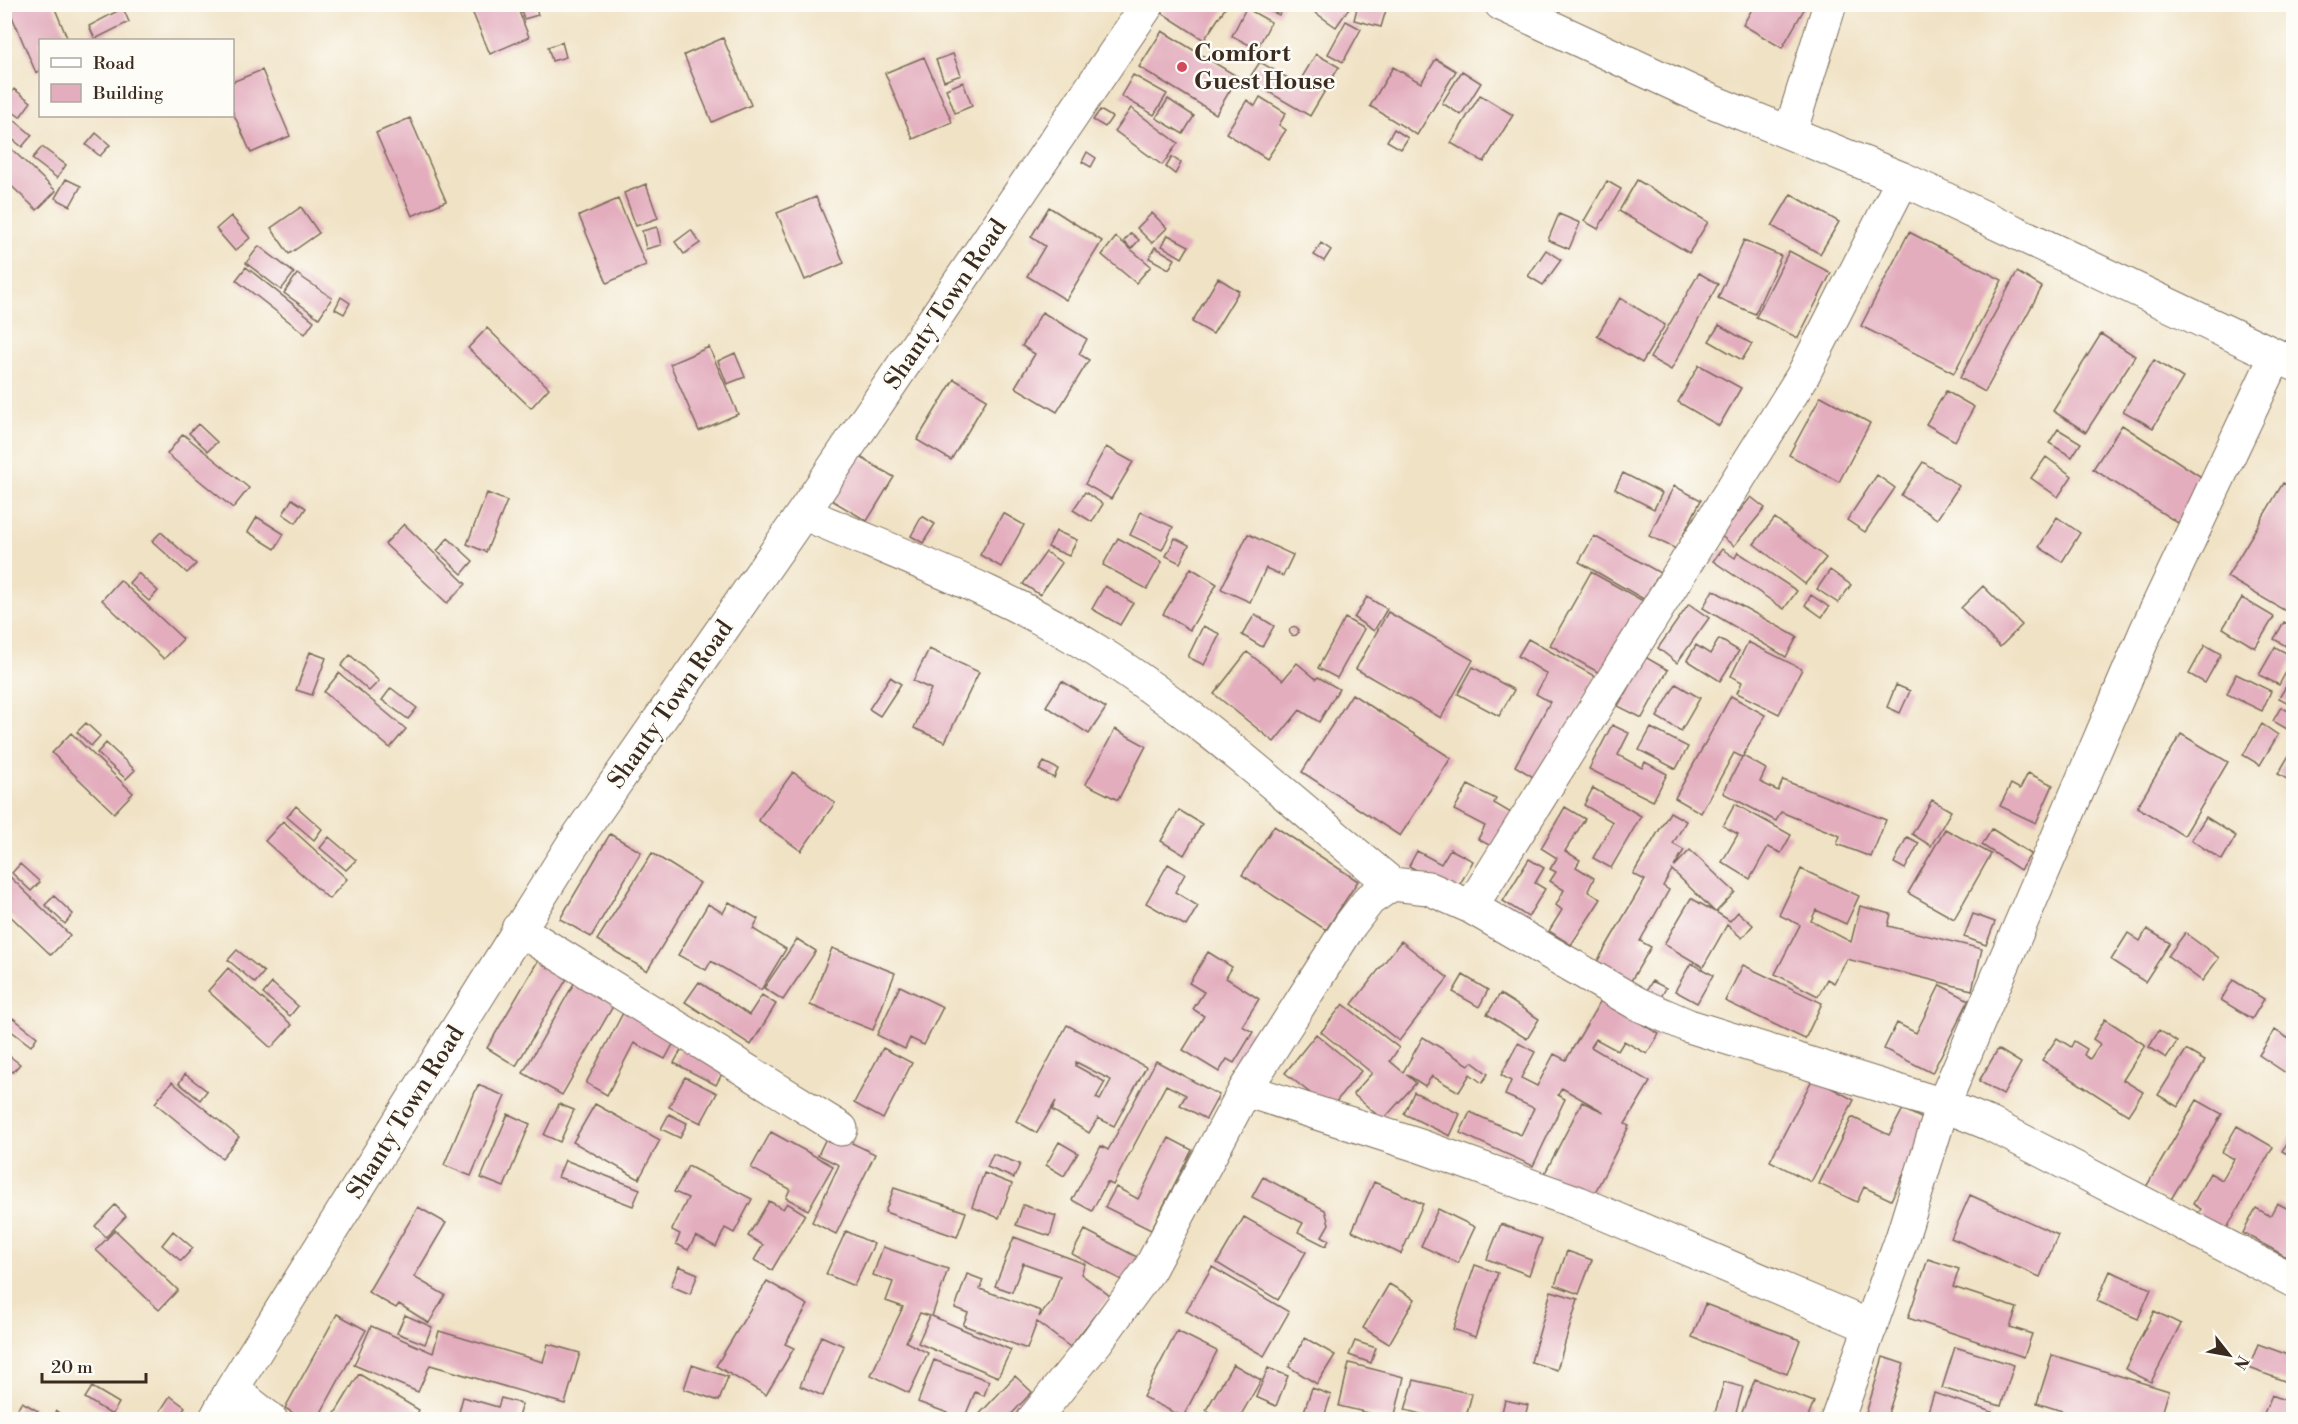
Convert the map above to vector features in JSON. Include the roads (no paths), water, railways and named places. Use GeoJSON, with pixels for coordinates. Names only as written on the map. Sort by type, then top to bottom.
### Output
{"type":"FeatureCollection","features":[{"type":"Feature","properties":{"kind":"street","name":"Shanty Town Road"},"geometry":{"type":"LineString","coordinates":[[215,1419],[570,847],[803,513],[1148,4]]}},
{"type":"Feature","properties":{"kind":"street"},"geometry":{"type":"LineString","coordinates":[[1501,4],[1700,97],[1904,179],[2285,360],[2147,629],[1943,1105],[1871,1327],[1837,1419]]}},
{"type":"Feature","properties":{"kind":"street"},"geometry":{"type":"LineString","coordinates":[[1790,133],[1830,4]]}},
{"type":"Feature","properties":{"kind":"street"},"geometry":{"type":"LineString","coordinates":[[1472,907],[1802,376],[1904,179]]}},
{"type":"Feature","properties":{"kind":"street"},"geometry":{"type":"LineString","coordinates":[[803,513],[1022,607],[1097,651],[1167,698],[1392,884],[1428,888],[1472,907],[1638,1004],[1679,1022],[1943,1105],[1990,1125],[2076,1167],[2294,1281]]}},
{"type":"Feature","properties":{"kind":"street"},"geometry":{"type":"LineString","coordinates":[[1034,1419],[1097,1341],[1149,1270],[1245,1090],[1350,925],[1369,900],[1392,884]]}},
{"type":"Feature","properties":{"kind":"street"},"geometry":{"type":"LineString","coordinates":[[518,929],[841,1129]]}},
{"type":"Feature","properties":{"kind":"street"},"geometry":{"type":"LineString","coordinates":[[1245,1090],[1419,1146],[1579,1203],[1871,1327]]}},
{"type":"Feature","properties":{"kind":"street"},"geometry":{"type":"LineString","coordinates":[[232,1389],[272,1419]]}},
{"type":"Feature","properties":{"kind":"place","name":"Comfort Guest House"},"geometry":{"type":"Point","coordinates":[1182,67]}}]}
